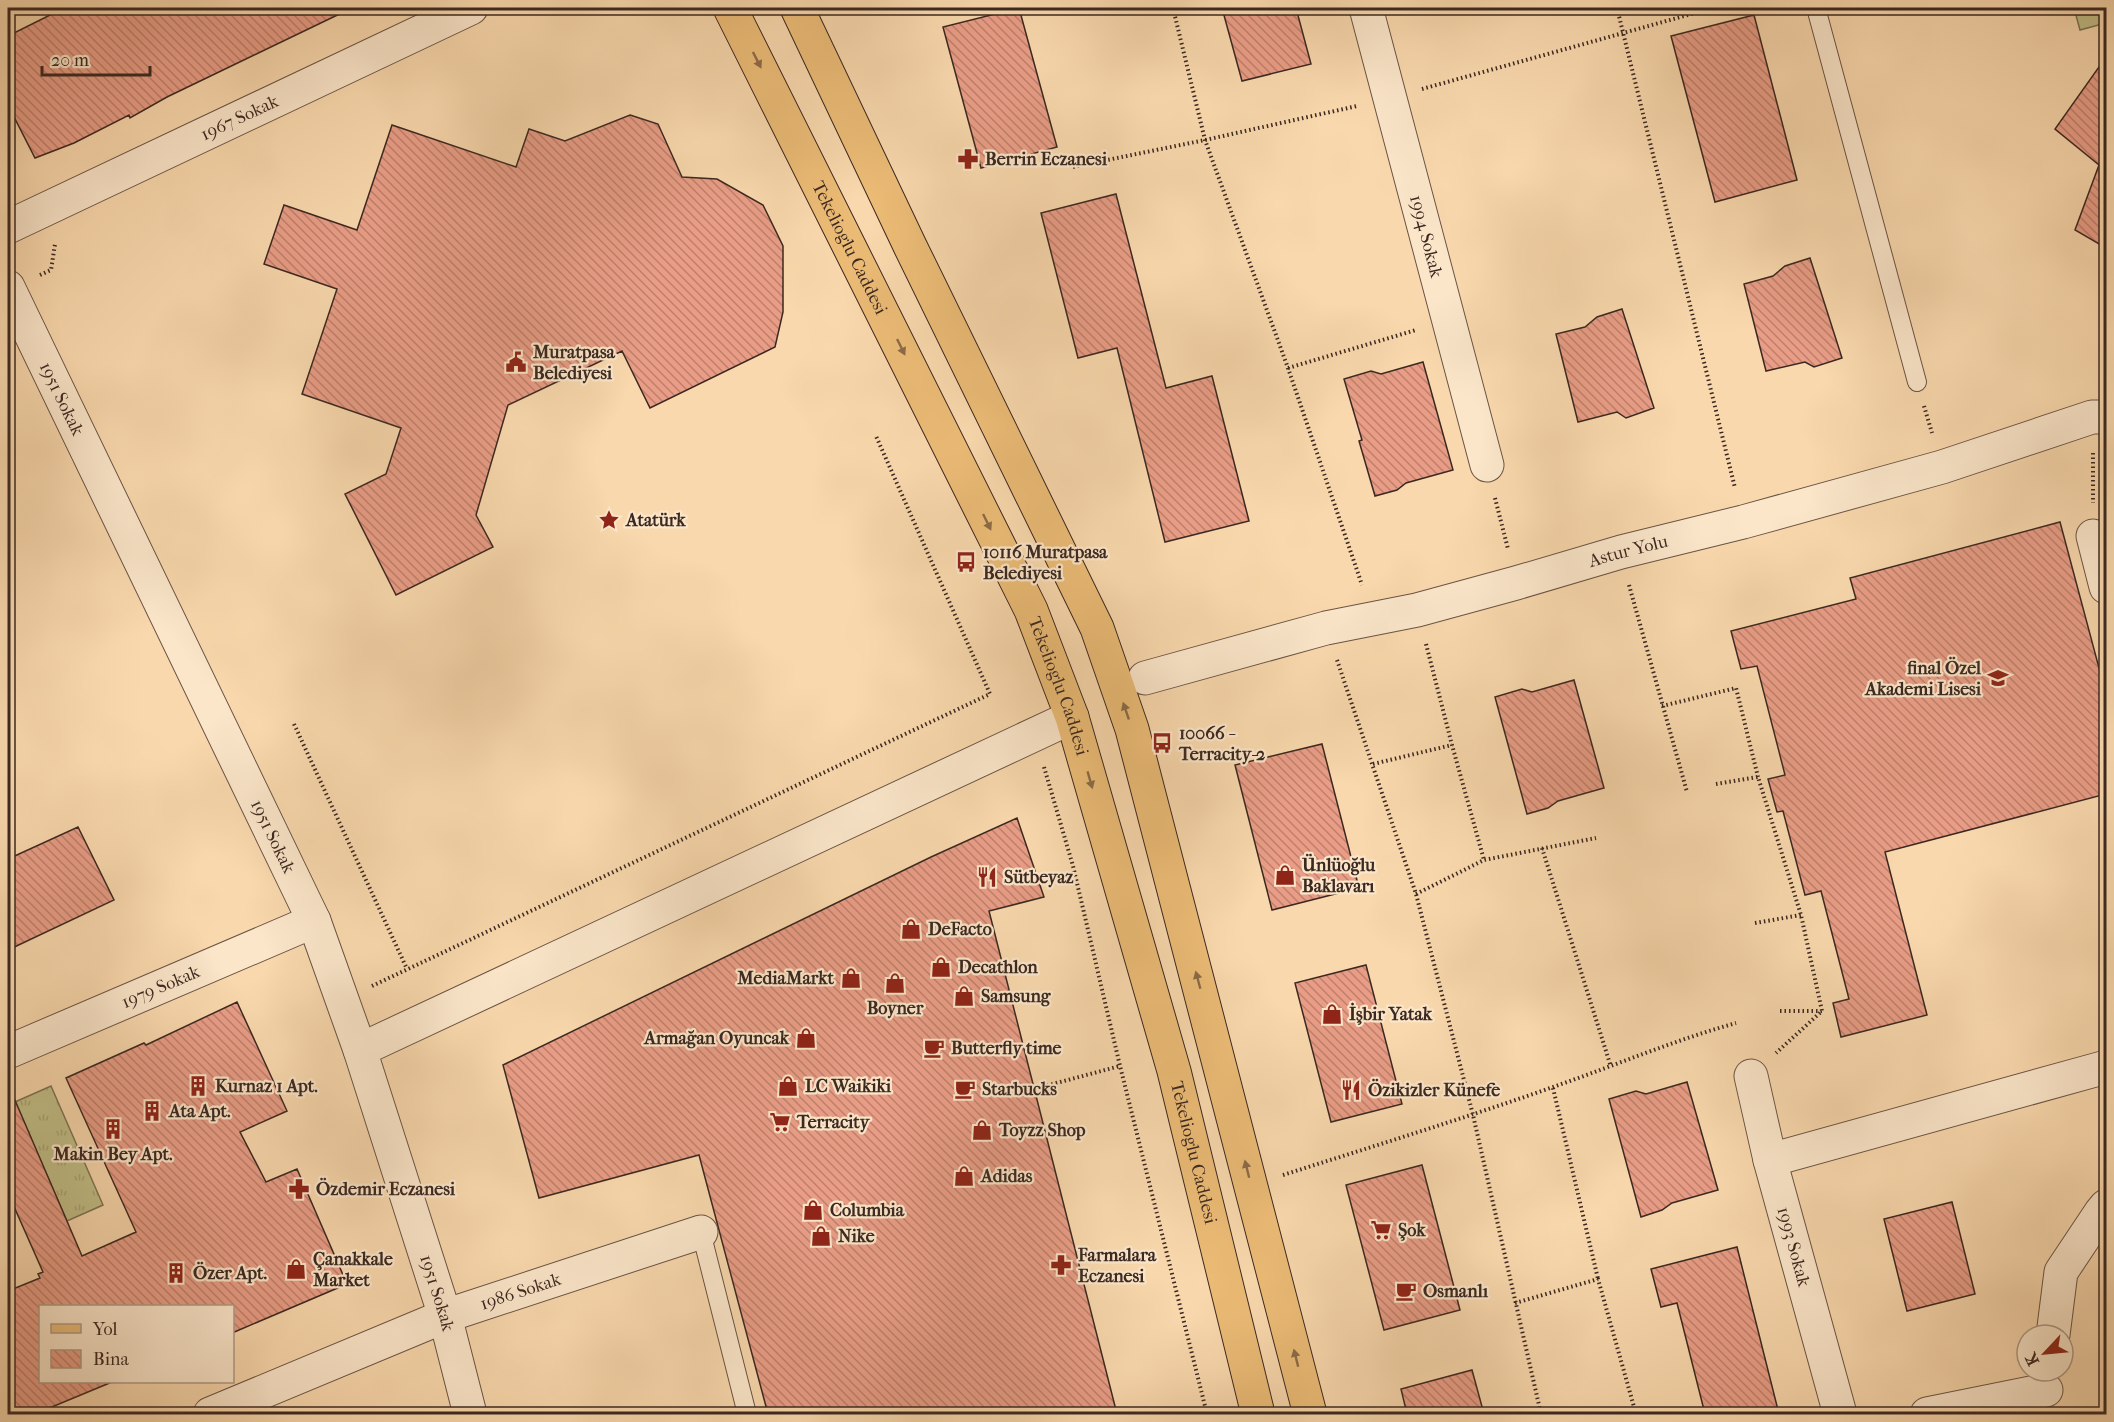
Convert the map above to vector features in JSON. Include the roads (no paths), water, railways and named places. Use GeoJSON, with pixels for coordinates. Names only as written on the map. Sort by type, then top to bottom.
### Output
{"type":"FeatureCollection","features":[{"type":"Feature","properties":{"kind":"main road","name":"Tekelioglu Caddesi"},"geometry":{"type":"LineString","coordinates":[[730,8],[1031,610],[1072,717],[1174,1071],[1258,1414]]}},
{"type":"Feature","properties":{"kind":"main road"},"geometry":{"type":"LineString","coordinates":[[797,8],[1097,628],[1132,729],[1310,1414]]}},
{"type":"Feature","properties":{"kind":"street","name":"1967 Sokak"},"geometry":{"type":"LineString","coordinates":[[8,227],[471,8]]}},
{"type":"Feature","properties":{"kind":"street","name":"1994 Sokak"},"geometry":{"type":"LineString","coordinates":[[1366,8],[1487,465]]}},
{"type":"Feature","properties":{"kind":"street","name":"1951 Sokak"},"geometry":{"type":"LineString","coordinates":[[8,287],[314,921],[360,1050],[444,1316],[470,1414]]}},
{"type":"Feature","properties":{"kind":"street","name":"Astur Yolu"},"geometry":{"type":"LineString","coordinates":[[1145,678],[1326,628],[1418,609],[1621,552],[1743,522],[1942,467],[2099,417]]}},
{"type":"Feature","properties":{"kind":"street"},"geometry":{"type":"LineString","coordinates":[[2093,536],[2106,587]]}},
{"type":"Feature","properties":{"kind":"street"},"geometry":{"type":"LineString","coordinates":[[360,1050],[1072,717]]}},
{"type":"Feature","properties":{"kind":"street","name":"1979 Sokak"},"geometry":{"type":"LineString","coordinates":[[8,1052],[314,921]]}},
{"type":"Feature","properties":{"kind":"street"},"geometry":{"type":"LineString","coordinates":[[1770,1160],[2106,1066]]}},
{"type":"Feature","properties":{"kind":"street","name":"1993 Sokak"},"geometry":{"type":"LineString","coordinates":[[1751,1076],[1770,1160],[1840,1414]]}},
{"type":"Feature","properties":{"kind":"street"},"geometry":{"type":"LineString","coordinates":[[2055,1323],[2061,1272],[2106,1206]]}},
{"type":"Feature","properties":{"kind":"street","name":"1986 Sokak"},"geometry":{"type":"LineString","coordinates":[[210,1414],[444,1316],[701,1232]]}},
{"type":"Feature","properties":{"kind":"street"},"geometry":{"type":"LineString","coordinates":[[1927,1414],[2049,1392]]}},
{"type":"Feature","properties":{"kind":"lane"},"geometry":{"type":"LineString","coordinates":[[1816,8],[1917,382]]}},
{"type":"Feature","properties":{"kind":"lane"},"geometry":{"type":"LineString","coordinates":[[701,1232],[747,1414]]}},
{"type":"Feature","properties":{"kind":"place","name":"Berrin Eczanesi"},"geometry":{"type":"Point","coordinates":[968,159]}},
{"type":"Feature","properties":{"kind":"place","name":"Muratpasa Belediyesi"},"geometry":{"type":"Point","coordinates":[516,362]}},
{"type":"Feature","properties":{"kind":"place","name":"Atatürk"},"geometry":{"type":"Point","coordinates":[609,520]}},
{"type":"Feature","properties":{"kind":"place","name":"10116 Muratpasa Belediyesi"},"geometry":{"type":"Point","coordinates":[966,562]}},
{"type":"Feature","properties":{"kind":"place","name":"final Özel Akademi Lisesi"},"geometry":{"type":"Point","coordinates":[1998,678]}},
{"type":"Feature","properties":{"kind":"place","name":"10066 - Terracity-2"},"geometry":{"type":"Point","coordinates":[1162,743]}},
{"type":"Feature","properties":{"kind":"place","name":"Ünlüoğlu Baklavarı"},"geometry":{"type":"Point","coordinates":[1285,875]}},
{"type":"Feature","properties":{"kind":"place","name":"Sütbeyaz"},"geometry":{"type":"Point","coordinates":[987,877]}},
{"type":"Feature","properties":{"kind":"place","name":"DeFacto"},"geometry":{"type":"Point","coordinates":[911,929]}},
{"type":"Feature","properties":{"kind":"place","name":"Decathlon"},"geometry":{"type":"Point","coordinates":[941,967]}},
{"type":"Feature","properties":{"kind":"place","name":"MediaMarkt"},"geometry":{"type":"Point","coordinates":[851,978]}},
{"type":"Feature","properties":{"kind":"place","name":"Boyner"},"geometry":{"type":"Point","coordinates":[895,983]}},
{"type":"Feature","properties":{"kind":"place","name":"Samsung"},"geometry":{"type":"Point","coordinates":[964,996]}},
{"type":"Feature","properties":{"kind":"place","name":"İşbir Yatak"},"geometry":{"type":"Point","coordinates":[1332,1014]}},
{"type":"Feature","properties":{"kind":"place","name":"Armağan Oyuncak"},"geometry":{"type":"Point","coordinates":[806,1038]}},
{"type":"Feature","properties":{"kind":"place","name":"Butterfly time"},"geometry":{"type":"Point","coordinates":[934,1048]}},
{"type":"Feature","properties":{"kind":"place","name":"Kurnaz 1 Apt."},"geometry":{"type":"Point","coordinates":[198,1086]}},
{"type":"Feature","properties":{"kind":"place","name":"LC Waikiki"},"geometry":{"type":"Point","coordinates":[788,1086]}},
{"type":"Feature","properties":{"kind":"place","name":"Starbucks"},"geometry":{"type":"Point","coordinates":[965,1089]}},
{"type":"Feature","properties":{"kind":"place","name":"Özikizler Künefe"},"geometry":{"type":"Point","coordinates":[1351,1090]}},
{"type":"Feature","properties":{"kind":"place","name":"Ata Apt."},"geometry":{"type":"Point","coordinates":[152,1111]}},
{"type":"Feature","properties":{"kind":"place","name":"Terracity"},"geometry":{"type":"Point","coordinates":[780,1122]}},
{"type":"Feature","properties":{"kind":"place","name":"Makin Bey Apt."},"geometry":{"type":"Point","coordinates":[113,1129]}},
{"type":"Feature","properties":{"kind":"place","name":"Toyzz Shop"},"geometry":{"type":"Point","coordinates":[982,1130]}},
{"type":"Feature","properties":{"kind":"place","name":"Adidas"},"geometry":{"type":"Point","coordinates":[964,1176]}},
{"type":"Feature","properties":{"kind":"place","name":"Özdemir Eczanesi"},"geometry":{"type":"Point","coordinates":[299,1189]}},
{"type":"Feature","properties":{"kind":"place","name":"Columbia"},"geometry":{"type":"Point","coordinates":[813,1210]}},
{"type":"Feature","properties":{"kind":"place","name":"Şok"},"geometry":{"type":"Point","coordinates":[1381,1230]}},
{"type":"Feature","properties":{"kind":"place","name":"Nike"},"geometry":{"type":"Point","coordinates":[821,1236]}},
{"type":"Feature","properties":{"kind":"place","name":"Farmalara Eczanesi"},"geometry":{"type":"Point","coordinates":[1061,1265]}},
{"type":"Feature","properties":{"kind":"place","name":"Çanakkale Market"},"geometry":{"type":"Point","coordinates":[296,1269]}},
{"type":"Feature","properties":{"kind":"place","name":"Özer Apt."},"geometry":{"type":"Point","coordinates":[176,1273]}},
{"type":"Feature","properties":{"kind":"place","name":"Osmanlı"},"geometry":{"type":"Point","coordinates":[1406,1291]}}]}
